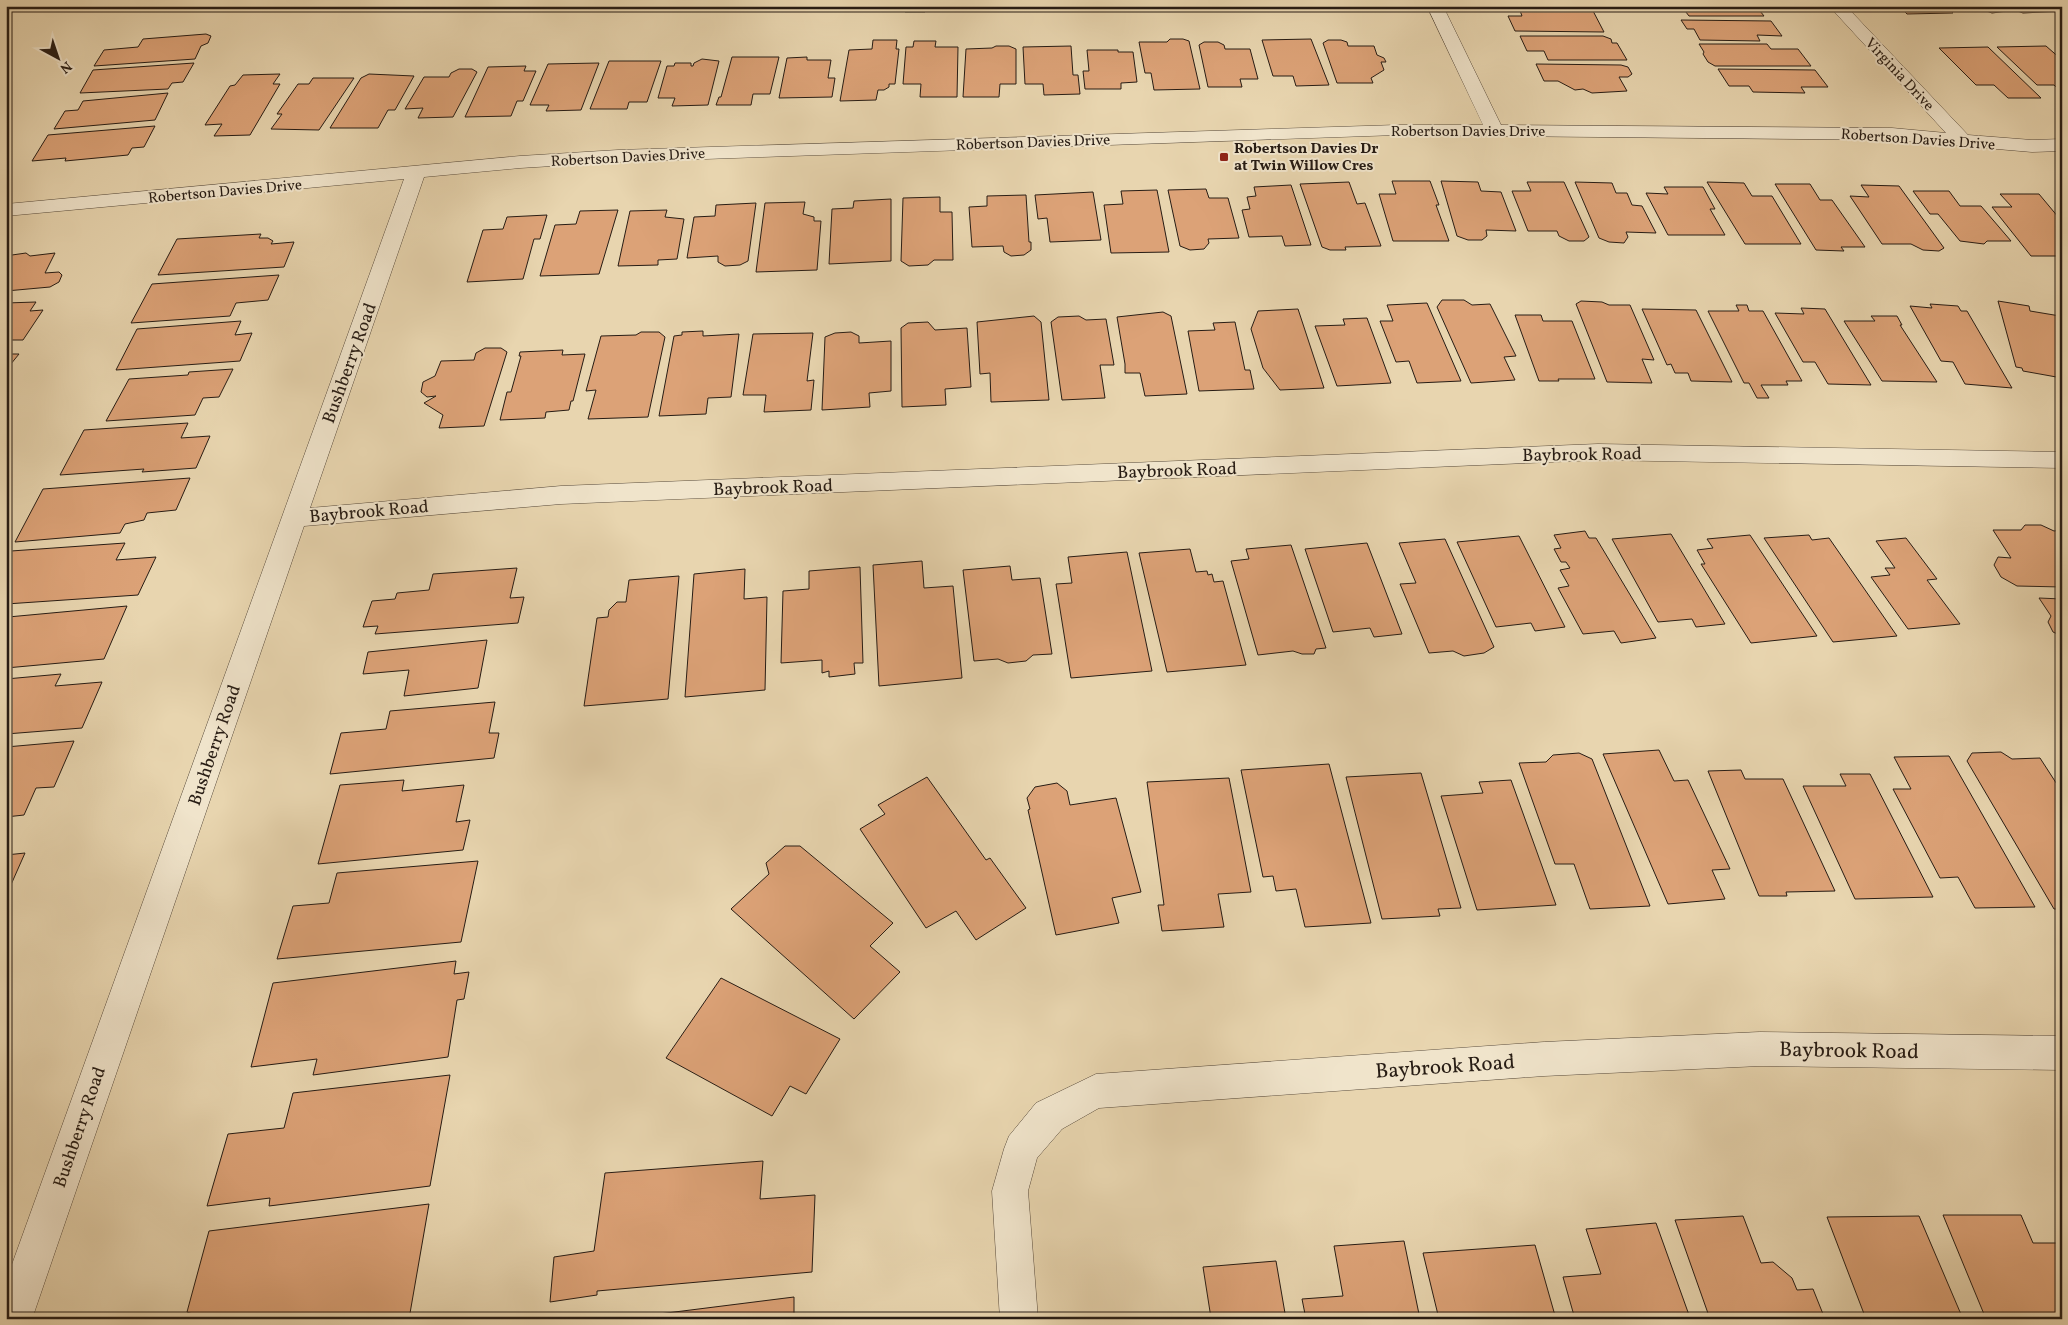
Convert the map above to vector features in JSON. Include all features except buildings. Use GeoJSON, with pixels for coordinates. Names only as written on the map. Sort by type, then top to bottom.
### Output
{"type":"FeatureCollection","features":[{"type":"Feature","properties":{"kind":"street"},"geometry":{"type":"LineString","coordinates":[[1435,6],[1494,130]]}},
{"type":"Feature","properties":{"kind":"street","name":"Virginia Drive"},"geometry":{"type":"LineString","coordinates":[[1837,6],[1963,141]]}},
{"type":"Feature","properties":{"kind":"street","name":"Robertson Davies Drive"},"geometry":{"type":"LineString","coordinates":[[6,210],[416,172],[618,156],[1397,130],[1892,134],[2032,146],[2062,145]]}},
{"type":"Feature","properties":{"kind":"street","name":"Bushberry Road"},"geometry":{"type":"LineString","coordinates":[[12,1319],[416,172]]}},
{"type":"Feature","properties":{"kind":"street","name":"Baybrook Road"},"geometry":{"type":"LineString","coordinates":[[294,518],[561,496],[1598,452],[2062,460]]}},
{"type":"Feature","properties":{"kind":"street","name":"Baybrook Road"},"geometry":{"type":"LineString","coordinates":[[1019,1319],[1010,1191],[1022,1149],[1049,1116],[1096,1091],[1544,1059],[1760,1049],[2062,1053]]}},
{"type":"Feature","properties":{"kind":"place","name":"Robertson Davies Dr at Twin Willow Cres"},"geometry":{"type":"Point","coordinates":[1224,157]}}]}
